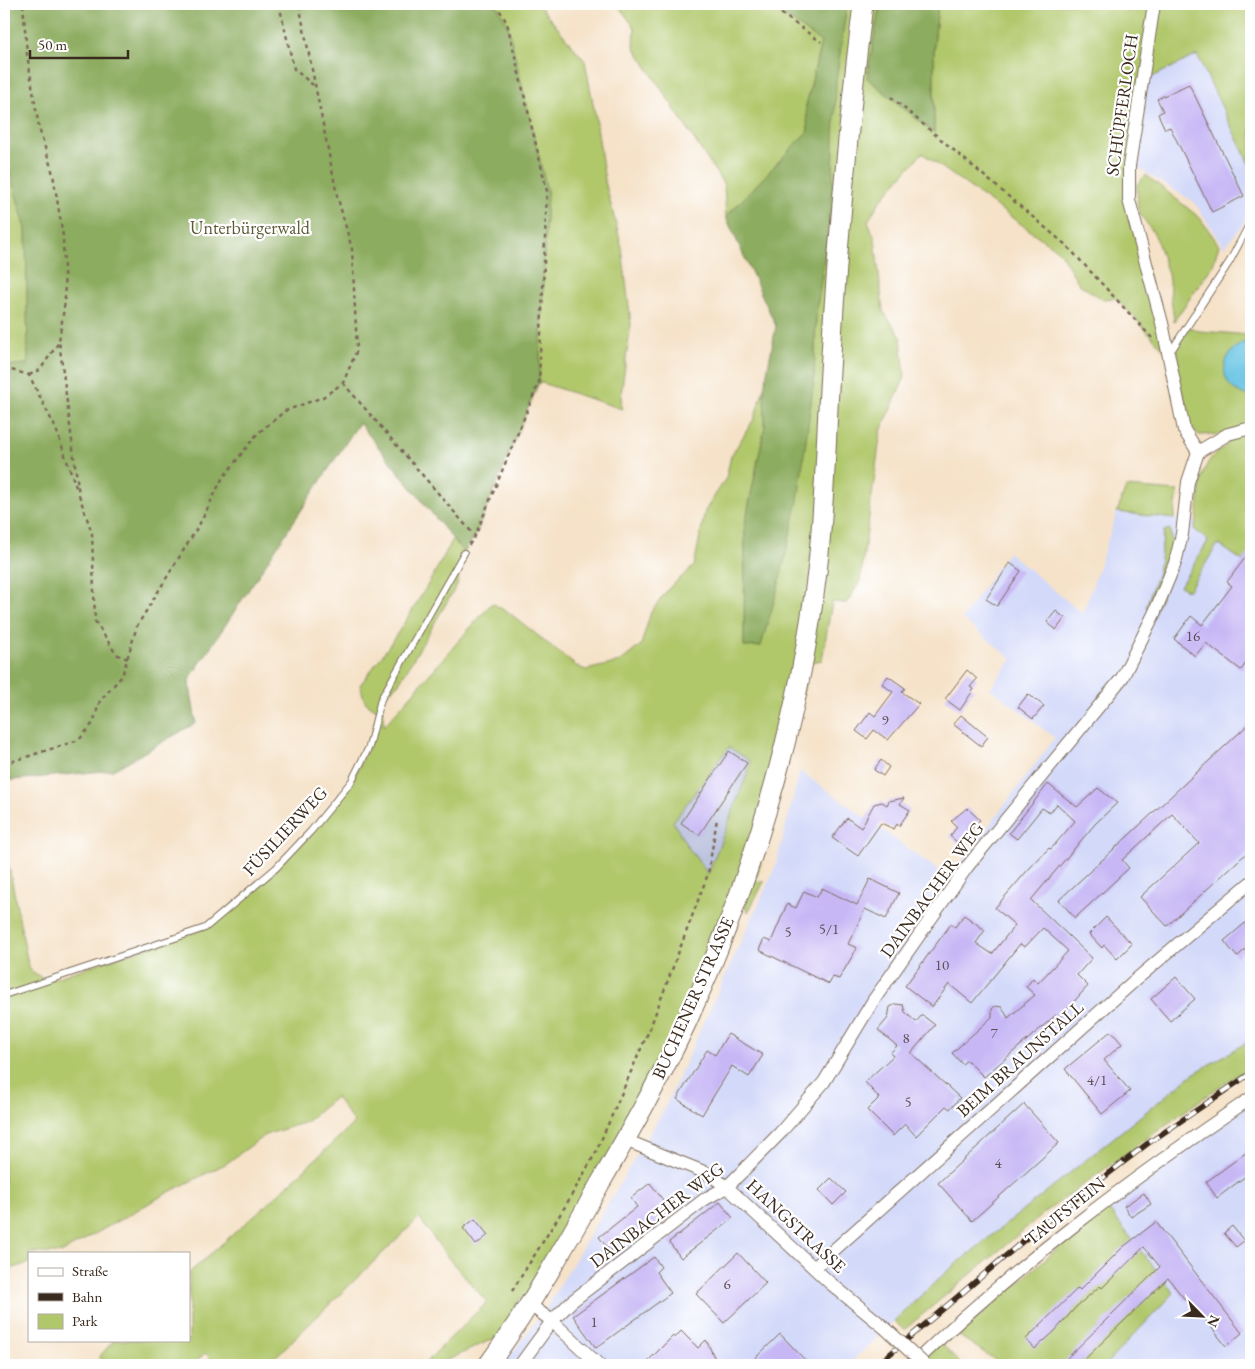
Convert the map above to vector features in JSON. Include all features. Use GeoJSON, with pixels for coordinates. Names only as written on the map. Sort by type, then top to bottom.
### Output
{"type":"FeatureCollection","features":[{"type":"Feature","properties":{"kind":"main road","name":"BUCHENER STRASSE"},"geometry":{"type":"LineString","coordinates":[[488,1365],[557,1259],[625,1140],[683,1030],[729,923],[772,789],[790,718],[814,595],[824,498],[830,370],[851,108],[863,4]]}},
{"type":"Feature","properties":{"kind":"street","name":"SCHÜPFERLOCH"},"geometry":{"type":"LineString","coordinates":[[1154,4],[1129,166],[1129,200],[1169,355],[1184,430],[1198,452]]}},
{"type":"Feature","properties":{"kind":"street"},"geometry":{"type":"LineString","coordinates":[[1198,452],[1228,434],[1251,428]]}},
{"type":"Feature","properties":{"kind":"street","name":"DAINBACHER WEG"},"geometry":{"type":"LineString","coordinates":[[552,1321],[571,1302],[705,1199],[727,1187],[780,1133],[824,1082],[872,1001],[967,867],[1122,678],[1154,614],[1175,563],[1182,534],[1188,482],[1198,452]]}},
{"type":"Feature","properties":{"kind":"street","name":"BEIM BRAUNSTALL"},"geometry":{"type":"LineString","coordinates":[[815,1267],[1133,982],[1251,882]]}},
{"type":"Feature","properties":{"kind":"street","name":"TAUFSTEIN"},"geometry":{"type":"LineString","coordinates":[[912,1365],[964,1315],[1109,1197],[1251,1098]]}},
{"type":"Feature","properties":{"kind":"street","name":"HANGSTRASSE"},"geometry":{"type":"LineString","coordinates":[[625,1140],[709,1174],[727,1187],[829,1282],[885,1328],[925,1365]]}},
{"type":"Feature","properties":{"kind":"street"},"geometry":{"type":"LineString","coordinates":[[529,1304],[552,1321],[599,1365]]}},
{"type":"Feature","properties":{"kind":"street"},"geometry":{"type":"LineString","coordinates":[[520,1365],[552,1321]]}},
{"type":"Feature","properties":{"kind":"lane"},"geometry":{"type":"LineString","coordinates":[[1169,355],[1230,261],[1251,221]]}},
{"type":"Feature","properties":{"kind":"lane","name":"FÜSILIERWEG"},"geometry":{"type":"LineString","coordinates":[[4,995],[206,928],[276,868],[311,831],[351,782],[369,747],[381,699],[464,553]]}},
{"type":"Feature","properties":{"kind":"path"},"geometry":{"type":"LineString","coordinates":[[24,4],[27,54],[39,128],[53,174],[63,236],[65,301],[59,341],[79,495]]}},
{"type":"Feature","properties":{"kind":"path"},"geometry":{"type":"LineString","coordinates":[[280,4],[294,69],[314,86]]}},
{"type":"Feature","properties":{"kind":"path"},"geometry":{"type":"LineString","coordinates":[[4,764],[79,740],[92,723],[100,701],[122,676],[137,626],[199,525],[222,479],[256,434],[284,411],[323,397],[343,383],[357,350],[352,249],[337,195],[299,4]]}},
{"type":"Feature","properties":{"kind":"path"},"geometry":{"type":"LineString","coordinates":[[343,383],[476,536],[539,382],[547,191],[507,23],[496,4]]}},
{"type":"Feature","properties":{"kind":"path"},"geometry":{"type":"LineString","coordinates":[[768,4],[821,42]]}},
{"type":"Feature","properties":{"kind":"path"},"geometry":{"type":"LineString","coordinates":[[891,97],[1068,246],[1169,355]]}},
{"type":"Feature","properties":{"kind":"path"},"geometry":{"type":"LineString","coordinates":[[4,368],[29,374],[40,370],[59,341]]}},
{"type":"Feature","properties":{"kind":"path"},"geometry":{"type":"LineString","coordinates":[[29,374],[56,429],[92,532],[95,621],[116,654],[128,660]]}},
{"type":"Feature","properties":{"kind":"path"},"geometry":{"type":"LineString","coordinates":[[512,1291],[566,1205],[596,1152],[650,1028],[708,874],[717,819]]}},
{"type":"Feature","properties":{"kind":"shaded area"},"geometry":{"type":"Polygon","coordinates":[[[1196,55],[1251,168],[1249,202],[1243,225],[1224,247],[1194,202],[1138,168],[1146,80],[1196,55]]]}},
{"type":"Feature","properties":{"kind":"shaded area"},"geometry":{"type":"Polygon","coordinates":[[[1117,512],[1196,522],[1251,564],[1251,1040],[1193,1074],[945,1273],[848,1365],[503,1365],[547,1307],[663,1111],[775,868],[800,771],[949,878],[1055,738],[990,688],[1012,659],[962,619],[1008,552],[1083,614],[1117,512]]]}},
{"type":"Feature","properties":{"kind":"shaded area"},"geometry":{"type":"Polygon","coordinates":[[[729,747],[750,761],[749,770],[708,874],[687,846],[673,822],[729,747]]]}},
{"type":"Feature","properties":{"kind":"shaded area"},"geometry":{"type":"Polygon","coordinates":[[[1251,1103],[1251,1365],[1105,1365],[1174,1293],[1106,1206],[1251,1103]]]}},
{"type":"Feature","properties":{"kind":"green space","name":"Unterbürgerwald"},"geometry":{"type":"Polygon","coordinates":[[[4,4],[496,4],[507,23],[547,191],[539,382],[475,536],[464,553],[359,423],[189,680],[196,723],[113,770],[4,781],[4,366],[28,364],[26,229],[4,153],[4,4]]]}},
{"type":"Feature","properties":{"kind":"green space"},"geometry":{"type":"Polygon","coordinates":[[[496,4],[538,4],[585,61],[605,182],[622,248],[631,324],[621,394],[622,409],[539,382],[547,191],[507,23],[496,4]]]}},
{"type":"Feature","properties":{"kind":"green space"},"geometry":{"type":"Polygon","coordinates":[[[617,4],[789,4],[786,16],[821,42],[806,106],[808,131],[726,217],[724,185],[634,47],[635,28],[617,4]]]}},
{"type":"Feature","properties":{"kind":"green space"},"geometry":{"type":"Polygon","coordinates":[[[789,4],[847,4],[836,80],[832,206],[816,315],[814,380],[798,500],[779,584],[761,646],[744,647],[745,524],[765,426],[764,388],[776,326],[726,217],[808,131],[806,106],[821,42],[785,16],[789,4]]]}},
{"type":"Feature","properties":{"kind":"green space"},"geometry":{"type":"Polygon","coordinates":[[[847,4],[880,4],[867,78],[934,133],[934,46],[938,4],[1152,4],[1129,200],[1169,355],[1116,298],[1102,299],[1079,284],[1060,252],[922,153],[880,201],[868,221],[875,239],[883,311],[901,337],[905,377],[881,431],[860,581],[847,603],[832,602],[822,660],[810,662],[772,824],[755,883],[765,880],[748,912],[738,898],[683,1030],[529,1304],[520,1298],[497,1337],[437,1365],[423,1365],[487,1302],[449,1259],[419,1218],[267,1365],[217,1365],[205,1353],[193,1365],[108,1365],[99,1357],[112,1342],[190,1342],[190,1272],[274,1198],[354,1123],[336,1097],[306,1122],[265,1135],[227,1163],[169,1192],[63,1252],[28,1252],[28,1263],[4,1271],[4,841],[29,969],[46,981],[205,928],[276,868],[351,782],[369,747],[378,711],[365,702],[360,685],[410,614],[453,539],[464,553],[457,585],[399,683],[381,699],[384,726],[492,603],[512,615],[576,666],[586,670],[620,662],[641,645],[651,612],[669,588],[694,566],[705,511],[726,478],[731,456],[754,419],[764,388],[765,426],[745,524],[744,647],[761,646],[814,380],[816,315],[836,80],[847,4]],[[729,747],[673,822],[687,846],[708,874],[749,770],[750,761],[729,747]]]}},
{"type":"Feature","properties":{"kind":"green space"},"geometry":{"type":"Polygon","coordinates":[[[880,4],[938,4],[934,46],[934,133],[867,78],[880,4]]]}},
{"type":"Feature","properties":{"kind":"green space"},"geometry":{"type":"Polygon","coordinates":[[[1156,4],[1251,4],[1251,168],[1197,55],[1146,80],[1156,4]]]}},
{"type":"Feature","properties":{"kind":"green space"},"geometry":{"type":"Polygon","coordinates":[[[4,153],[26,229],[28,364],[4,366],[4,153]]]}},
{"type":"Feature","properties":{"kind":"green space"},"geometry":{"type":"Polygon","coordinates":[[[1146,175],[1200,218],[1219,245],[1213,265],[1174,321],[1168,274],[1155,235],[1138,211],[1137,184],[1146,175]]]}},
{"type":"Feature","properties":{"kind":"green space"},"geometry":{"type":"Polygon","coordinates":[[[1187,326],[1199,331],[1251,335],[1251,574],[1247,571],[1250,566],[1218,544],[1188,591],[1180,586],[1208,541],[1194,529],[1203,474],[1212,457],[1227,445],[1228,434],[1199,435],[1189,425],[1187,406],[1169,355],[1187,326]]]}},
{"type":"Feature","properties":{"kind":"green space"},"geometry":{"type":"Polygon","coordinates":[[[1126,487],[1178,491],[1174,519],[1117,512],[1126,487]]]}},
{"type":"Feature","properties":{"kind":"green space"},"geometry":{"type":"Polygon","coordinates":[[[1170,529],[1175,563],[1154,614],[1146,607],[1158,573],[1164,531],[1170,529]]]}},
{"type":"Feature","properties":{"kind":"green space"},"geometry":{"type":"Polygon","coordinates":[[[1251,1040],[1251,1066],[1210,1093],[1044,1213],[904,1330],[894,1321],[945,1273],[1193,1074],[1251,1040]]]}},
{"type":"Feature","properties":{"kind":"green space"},"geometry":{"type":"Polygon","coordinates":[[[1106,1206],[1174,1293],[1105,1365],[1003,1365],[958,1335],[1106,1206]]]}},
{"type":"Feature","properties":{"kind":"green space"},"geometry":{"type":"Polygon","coordinates":[[[938,1340],[962,1365],[912,1365],[938,1340]]]}},
{"type":"Feature","properties":{"kind":"water"},"geometry":{"type":"Polygon","coordinates":[[[1247,341],[1251,341],[1251,396],[1240,393],[1232,387],[1227,380],[1225,371],[1226,362],[1230,354],[1247,341]]]}},
{"type":"Feature","properties":{"kind":"building"},"geometry":{"type":"Polygon","coordinates":[[[1189,84],[1244,196],[1212,212],[1170,127],[1165,129],[1158,114],[1163,111],[1157,99],[1189,84]]]}},
{"type":"Feature","properties":{"kind":"building"},"geometry":{"type":"Polygon","coordinates":[[[1251,550],[1251,566],[1247,571],[1251,574],[1251,656],[1241,670],[1206,643],[1195,656],[1174,639],[1191,616],[1202,625],[1232,586],[1227,582],[1251,550]]]}},
{"type":"Feature","properties":{"kind":"building"},"geometry":{"type":"Polygon","coordinates":[[[1010,563],[1021,571],[997,606],[986,599],[1010,563]]]}},
{"type":"Feature","properties":{"kind":"building"},"geometry":{"type":"Polygon","coordinates":[[[1056,611],[1065,618],[1056,630],[1047,622],[1056,611]]]}},
{"type":"Feature","properties":{"kind":"building"},"geometry":{"type":"Polygon","coordinates":[[[967,670],[977,679],[970,687],[974,689],[960,710],[945,699],[967,670]]]}},
{"type":"Feature","properties":{"kind":"building"},"geometry":{"type":"Polygon","coordinates":[[[888,676],[905,688],[902,692],[919,704],[888,740],[874,730],[867,739],[856,731],[870,712],[875,716],[893,692],[882,684],[888,676]]]}},
{"type":"Feature","properties":{"kind":"building"},"geometry":{"type":"Polygon","coordinates":[[[1028,694],[1044,706],[1033,719],[1018,707],[1028,694]]]}},
{"type":"Feature","properties":{"kind":"building"},"geometry":{"type":"Polygon","coordinates":[[[961,715],[988,737],[981,746],[953,724],[961,715]]]}},
{"type":"Feature","properties":{"kind":"building"},"geometry":{"type":"Polygon","coordinates":[[[1251,722],[1251,849],[1167,926],[1140,897],[1199,843],[1172,814],[1122,860],[1129,868],[1075,918],[1059,900],[1251,722]]]}},
{"type":"Feature","properties":{"kind":"building"},"geometry":{"type":"Polygon","coordinates":[[[729,751],[747,763],[699,835],[681,823],[729,751]]]}},
{"type":"Feature","properties":{"kind":"building"},"geometry":{"type":"Polygon","coordinates":[[[881,760],[889,767],[883,776],[874,770],[881,760]]]}},
{"type":"Feature","properties":{"kind":"building"},"geometry":{"type":"Polygon","coordinates":[[[1048,784],[1077,807],[1098,788],[1117,803],[1095,824],[1031,900],[1092,958],[1077,975],[1088,986],[1059,1018],[1056,1015],[984,1077],[967,1060],[962,1064],[952,1053],[992,1017],[992,1009],[995,1006],[1002,1007],[1008,1018],[1035,995],[1026,987],[1033,978],[1038,983],[1068,951],[1043,928],[1025,947],[1020,944],[972,1003],[949,984],[932,1007],[905,986],[951,924],[955,927],[964,915],[985,930],[976,943],[992,954],[1015,925],[995,908],[1075,821],[1057,804],[1050,813],[1042,808],[1017,839],[1009,833],[1048,784]]]}},
{"type":"Feature","properties":{"kind":"building"},"geometry":{"type":"Polygon","coordinates":[[[904,798],[900,804],[910,810],[899,826],[897,824],[894,829],[881,823],[858,856],[832,838],[847,818],[861,828],[874,804],[882,802],[887,805],[889,801],[904,798]]]}},
{"type":"Feature","properties":{"kind":"building"},"geometry":{"type":"Polygon","coordinates":[[[967,808],[980,820],[958,843],[950,836],[957,827],[951,821],[967,808]]]}},
{"type":"Feature","properties":{"kind":"building"},"geometry":{"type":"Polygon","coordinates":[[[870,879],[899,893],[886,919],[865,909],[848,944],[857,948],[839,979],[833,977],[829,984],[759,950],[764,939],[771,942],[787,904],[796,908],[804,891],[817,897],[822,888],[857,905],[870,879]]]}},
{"type":"Feature","properties":{"kind":"building"},"geometry":{"type":"Polygon","coordinates":[[[1106,917],[1132,944],[1117,959],[1104,945],[1102,948],[1089,934],[1106,917]]]}},
{"type":"Feature","properties":{"kind":"building"},"geometry":{"type":"Polygon","coordinates":[[[1251,918],[1251,944],[1237,957],[1224,941],[1251,918]]]}},
{"type":"Feature","properties":{"kind":"building"},"geometry":{"type":"Polygon","coordinates":[[[1176,977],[1195,999],[1170,1021],[1151,999],[1176,977]]]}},
{"type":"Feature","properties":{"kind":"building"},"geometry":{"type":"Polygon","coordinates":[[[896,1004],[903,1005],[905,1012],[916,1022],[922,1015],[935,1025],[911,1053],[960,1098],[950,1109],[946,1106],[916,1136],[905,1124],[893,1136],[867,1110],[879,1098],[865,1082],[893,1056],[890,1053],[897,1046],[878,1030],[888,1018],[890,1007],[896,1004]]]}},
{"type":"Feature","properties":{"kind":"building"},"geometry":{"type":"Polygon","coordinates":[[[1111,1031],[1122,1044],[1104,1060],[1130,1091],[1102,1114],[1065,1069],[1111,1031]]]}},
{"type":"Feature","properties":{"kind":"building"},"geometry":{"type":"Polygon","coordinates":[[[728,1034],[763,1055],[749,1077],[732,1066],[702,1115],[677,1099],[707,1050],[715,1055],[728,1034]]]}},
{"type":"Feature","properties":{"kind":"building"},"geometry":{"type":"Polygon","coordinates":[[[1024,1104],[1059,1143],[972,1221],[938,1183],[1024,1104]]]}},
{"type":"Feature","properties":{"kind":"building"},"geometry":{"type":"Polygon","coordinates":[[[1251,1149],[1251,1172],[1217,1198],[1206,1182],[1251,1149]]]}},
{"type":"Feature","properties":{"kind":"building"},"geometry":{"type":"Polygon","coordinates":[[[831,1178],[846,1192],[833,1205],[819,1190],[831,1178]]]}},
{"type":"Feature","properties":{"kind":"building"},"geometry":{"type":"Polygon","coordinates":[[[650,1183],[673,1213],[654,1228],[652,1225],[620,1249],[617,1245],[610,1251],[599,1237],[637,1207],[631,1198],[650,1183]]]}},
{"type":"Feature","properties":{"kind":"building"},"geometry":{"type":"Polygon","coordinates":[[[1144,1193],[1151,1204],[1131,1217],[1124,1206],[1144,1193]]]}},
{"type":"Feature","properties":{"kind":"building"},"geometry":{"type":"Polygon","coordinates":[[[720,1202],[733,1218],[681,1258],[669,1242],[720,1202]]]}},
{"type":"Feature","properties":{"kind":"building"},"geometry":{"type":"Polygon","coordinates":[[[475,1219],[488,1235],[476,1245],[463,1228],[475,1219]]]}},
{"type":"Feature","properties":{"kind":"building"},"geometry":{"type":"Polygon","coordinates":[[[1156,1222],[1242,1333],[1226,1346],[1189,1299],[1186,1301],[1168,1278],[1079,1365],[1060,1365],[1160,1267],[1144,1247],[1102,1288],[1100,1286],[1076,1307],[1054,1332],[1035,1349],[1026,1339],[1078,1288],[1080,1290],[1123,1247],[1156,1222]]]}},
{"type":"Feature","properties":{"kind":"building"},"geometry":{"type":"Polygon","coordinates":[[[1232,1226],[1244,1241],[1236,1247],[1224,1233],[1232,1226]]]}},
{"type":"Feature","properties":{"kind":"building"},"geometry":{"type":"Polygon","coordinates":[[[738,1253],[766,1283],[724,1323],[696,1294],[738,1253]]]}},
{"type":"Feature","properties":{"kind":"building"},"geometry":{"type":"Polygon","coordinates":[[[654,1257],[661,1267],[656,1272],[671,1293],[596,1348],[573,1316],[654,1257]]]}},
{"type":"Feature","properties":{"kind":"building"},"geometry":{"type":"Polygon","coordinates":[[[681,1331],[698,1348],[706,1340],[718,1365],[644,1365],[673,1336],[675,1338],[681,1331]]]}},
{"type":"Feature","properties":{"kind":"building"},"geometry":{"type":"Polygon","coordinates":[[[780,1334],[810,1365],[748,1365],[780,1334]]]}},
{"type":"Feature","properties":{"kind":"railway"},"geometry":{"type":"LineString","coordinates":[[877,1365],[1048,1220],[1147,1144],[1251,1073]]}}]}
